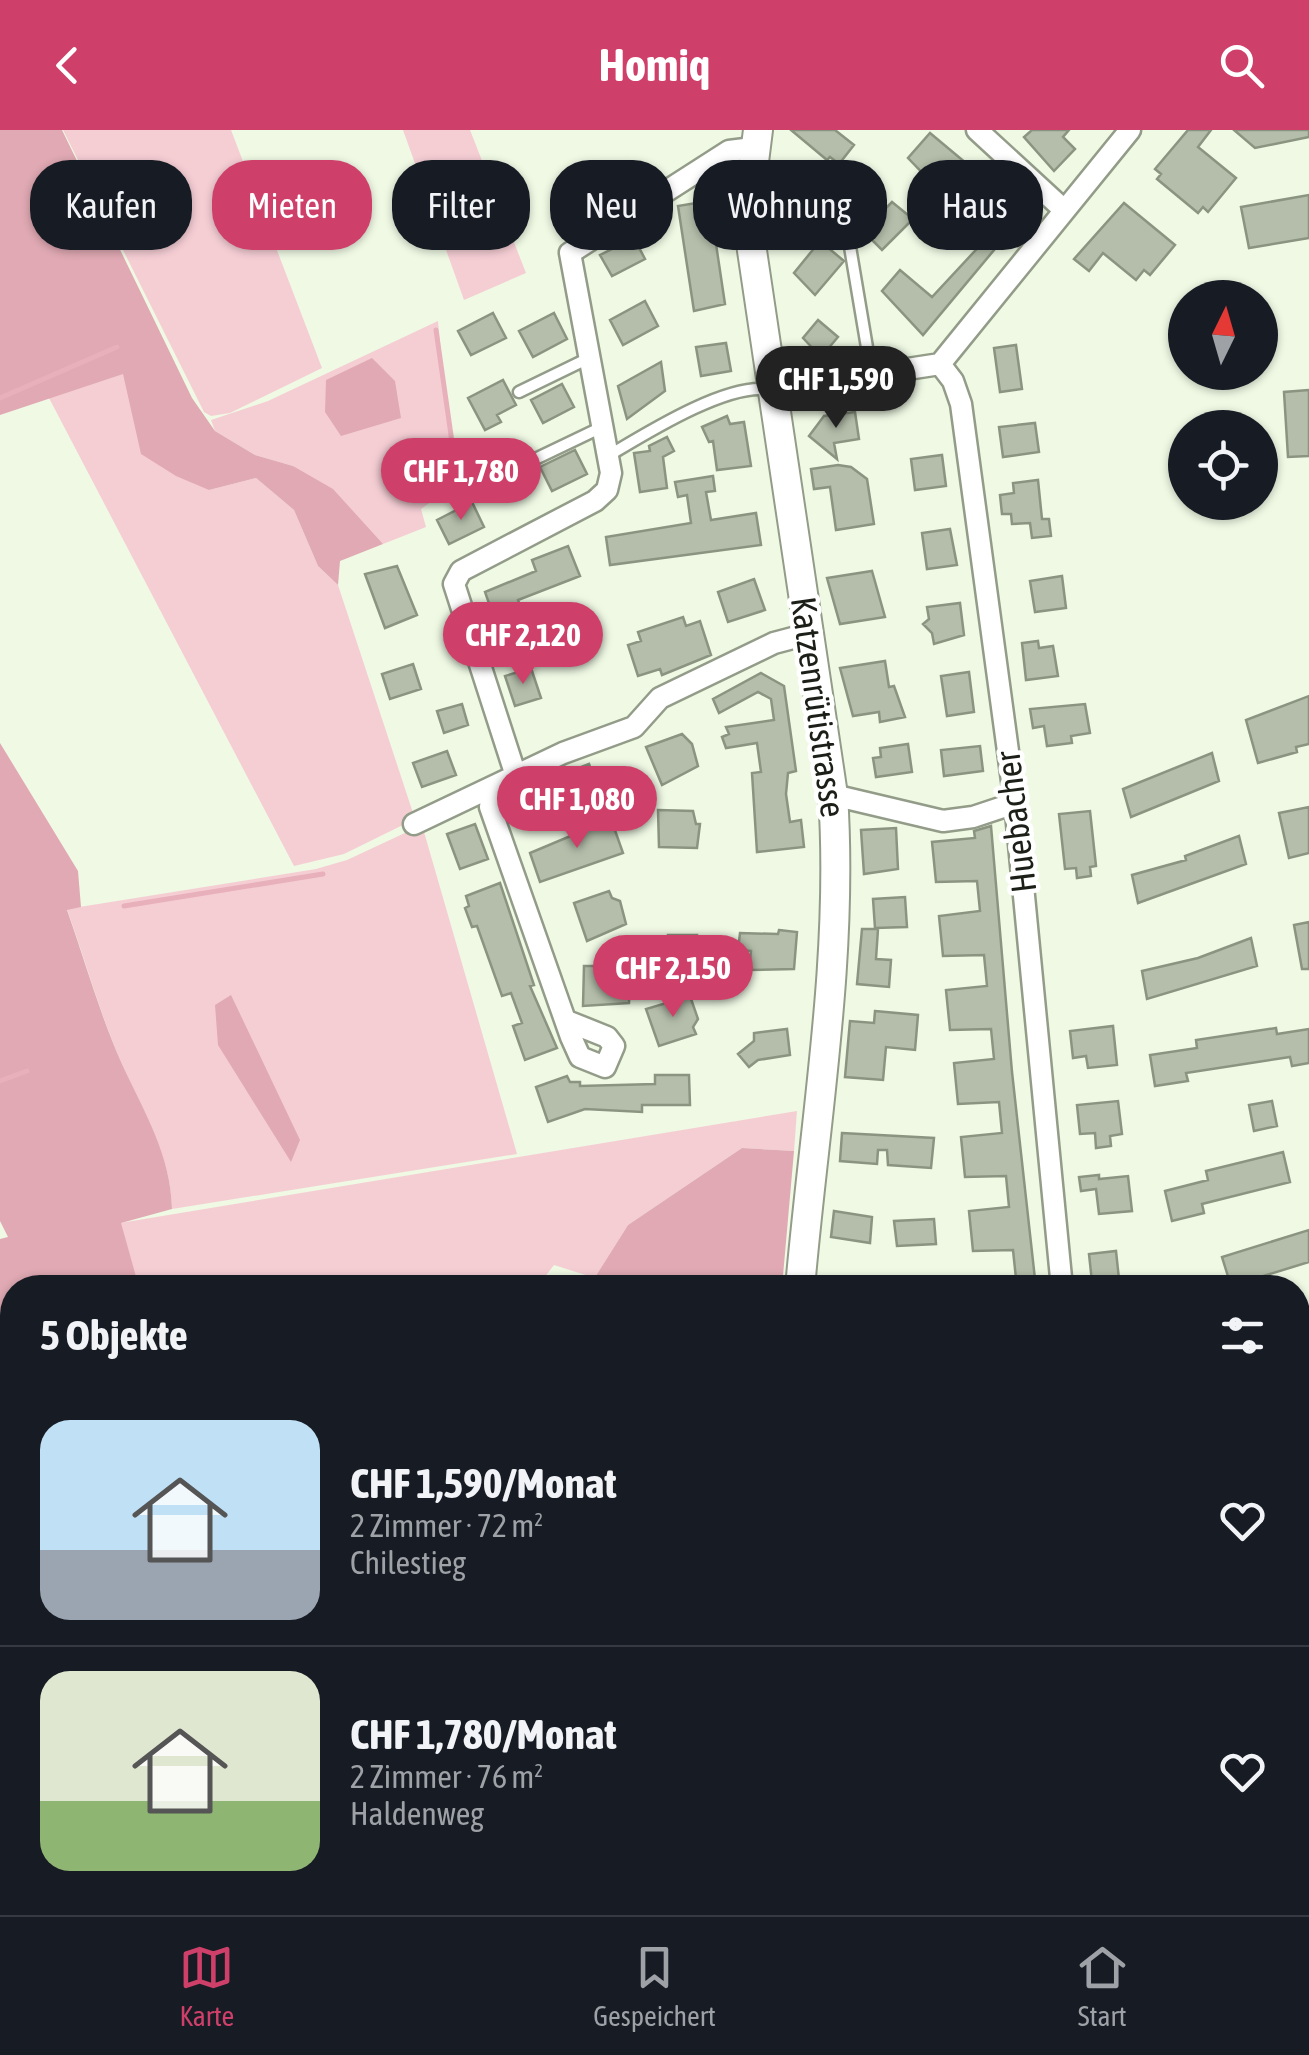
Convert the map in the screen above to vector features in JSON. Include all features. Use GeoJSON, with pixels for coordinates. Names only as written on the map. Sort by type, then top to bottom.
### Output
{"type":"FeatureCollection","features":[{"type":"Feature","properties":{"kind":"street"},"geometry":{"type":"LineString","coordinates":[[771,390],[872,378],[940,364],[1130,130]]}},
{"type":"Feature","properties":{"kind":"street"},"geometry":{"type":"LineString","coordinates":[[979,131],[1063,209]]}},
{"type":"Feature","properties":{"kind":"street"},"geometry":{"type":"LineString","coordinates":[[516,776],[454,584],[461,571],[607,490],[608,456],[570,253],[729,151],[755,139]]}},
{"type":"Feature","properties":{"kind":"street","name":"Katzenrütistrasse"},"geometry":{"type":"LineString","coordinates":[[755,139],[746,217],[833,796],[836,918],[801,1275]]}},
{"type":"Feature","properties":{"kind":"street","name":"Huebacher"},"geometry":{"type":"LineString","coordinates":[[940,364],[952,380],[961,404],[1015,804],[1061,1275]]}},
{"type":"Feature","properties":{"kind":"street"},"geometry":{"type":"LineString","coordinates":[[414,824],[563,752],[634,728],[660,698],[774,642],[808,634]]}},
{"type":"Feature","properties":{"kind":"street"},"geometry":{"type":"LineString","coordinates":[[494,788],[490,807],[568,1021]]}},
{"type":"Feature","properties":{"kind":"street"},"geometry":{"type":"LineString","coordinates":[[833,796],[944,821],[1015,804]]}},
{"type":"Feature","properties":{"kind":"lane"},"geometry":{"type":"LineString","coordinates":[[851,250],[872,378]]}},
{"type":"Feature","properties":{"kind":"lane"},"geometry":{"type":"LineString","coordinates":[[518,392],[589,358]]}},
{"type":"Feature","properties":{"kind":"lane"},"geometry":{"type":"LineString","coordinates":[[608,456],[659,426],[740,392],[771,390]]}},
{"type":"Feature","properties":{"kind":"lane"},"geometry":{"type":"LineString","coordinates":[[529,462],[602,426]]}},
{"type":"Feature","properties":{"kind":"shaded area"},"geometry":{"type":"Polygon","coordinates":[[[0,130],[62,130],[77,160],[30,160],[30,250],[120,250],[192,398],[215,431],[255,455],[293,466],[333,489],[383,544],[340,561],[338,585],[318,566],[294,510],[256,478],[209,490],[176,476],[141,454],[123,374],[0,415],[0,130]]]}},
{"type":"Feature","properties":{"kind":"shaded area"},"geometry":{"type":"Polygon","coordinates":[[[63,130],[231,130],[242,160],[212,160],[212,250],[277,250],[322,368],[230,413],[211,416],[204,412],[123,250],[192,250],[192,160],[78,160],[63,130]]]}},
{"type":"Feature","properties":{"kind":"shaded area"},"geometry":{"type":"Polygon","coordinates":[[[403,130],[470,130],[482,160],[414,160],[403,130]]]}},
{"type":"Feature","properties":{"kind":"shaded area"},"geometry":{"type":"Polygon","coordinates":[[[446,250],[517,250],[526,273],[464,300],[446,250]]]}},
{"type":"Feature","properties":{"kind":"shaded area"},"geometry":{"type":"Polygon","coordinates":[[[438,321],[454,485],[421,509],[426,527],[383,544],[293,466],[255,455],[215,431],[211,420],[268,401],[438,321]]]}},
{"type":"Feature","properties":{"kind":"shaded area"},"geometry":{"type":"Polygon","coordinates":[[[372,358],[395,381],[401,418],[341,436],[325,412],[326,380],[372,358]]]}},
{"type":"Feature","properties":{"kind":"shaded area"},"geometry":{"type":"Polygon","coordinates":[[[123,373],[209,490],[256,478],[294,510],[318,566],[338,585],[415,819],[344,854],[294,866],[49,398],[123,373]]]}},
{"type":"Feature","properties":{"kind":"shaded area"},"geometry":{"type":"Polygon","coordinates":[[[0,743],[78,871],[81,907],[67,910],[114,1045],[162,1152],[172,1209],[121,1223],[136,1275],[0,1275],[0,1239],[8,1237],[0,1221],[0,743]]]}},
{"type":"Feature","properties":{"kind":"shaded area"},"geometry":{"type":"Polygon","coordinates":[[[422,825],[517,1154],[172,1209],[161,1152],[114,1045],[67,909],[316,869],[347,860],[422,825]]]}},
{"type":"Feature","properties":{"kind":"shaded area"},"geometry":{"type":"Polygon","coordinates":[[[231,995],[300,1140],[291,1162],[218,1045],[215,1005],[231,995]]]}},
{"type":"Feature","properties":{"kind":"shaded area"},"geometry":{"type":"Polygon","coordinates":[[[797,1111],[794,1151],[742,1148],[628,1225],[597,1275],[554,1265],[546,1275],[135,1275],[120,1223],[797,1111]]]}},
{"type":"Feature","properties":{"kind":"shaded area"},"geometry":{"type":"Polygon","coordinates":[[[742,1148],[794,1151],[783,1275],[597,1275],[628,1225],[742,1148]]]}},
{"type":"Feature","properties":{"kind":"building"},"geometry":{"type":"Polygon","coordinates":[[[791,130],[835,130],[854,145],[842,160],[827,160],[791,130]]]}},
{"type":"Feature","properties":{"kind":"building"},"geometry":{"type":"Polygon","coordinates":[[[1032,130],[1069,130],[1063,137],[1075,149],[1054,171],[1024,137],[1032,130]]]}},
{"type":"Feature","properties":{"kind":"building"},"geometry":{"type":"Polygon","coordinates":[[[1188,130],[1211,130],[1198,147],[1236,178],[1208,212],[1203,207],[1198,213],[1157,179],[1161,174],[1155,169],[1188,130]]]}},
{"type":"Feature","properties":{"kind":"building"},"geometry":{"type":"Polygon","coordinates":[[[1234,130],[1309,130],[1309,137],[1255,148],[1234,130]]]}},
{"type":"Feature","properties":{"kind":"building"},"geometry":{"type":"Polygon","coordinates":[[[930,133],[962,160],[910,160],[930,133]]]}},
{"type":"Feature","properties":{"kind":"building"},"geometry":{"type":"Polygon","coordinates":[[[1309,195],[1309,238],[1249,248],[1241,207],[1309,195]]]}},
{"type":"Feature","properties":{"kind":"building"},"geometry":{"type":"Polygon","coordinates":[[[892,202],[907,214],[907,225],[887,245],[887,207],[892,202]]]}},
{"type":"Feature","properties":{"kind":"building"},"geometry":{"type":"Polygon","coordinates":[[[1124,203],[1175,245],[1150,275],[1144,270],[1136,280],[1103,253],[1089,271],[1074,259],[1124,203]]]}},
{"type":"Feature","properties":{"kind":"building"},"geometry":{"type":"Polygon","coordinates":[[[693,204],[693,250],[717,250],[725,304],[694,311],[678,206],[693,204]]]}},
{"type":"Feature","properties":{"kind":"building"},"geometry":{"type":"Polygon","coordinates":[[[610,250],[640,250],[645,259],[612,276],[600,255],[610,250]]]}},
{"type":"Feature","properties":{"kind":"building"},"geometry":{"type":"Polygon","coordinates":[[[813,250],[831,250],[844,261],[815,295],[794,273],[813,250]]]}},
{"type":"Feature","properties":{"kind":"building"},"geometry":{"type":"Polygon","coordinates":[[[976,250],[994,250],[923,335],[882,291],[900,270],[932,297],[976,250]]]}},
{"type":"Feature","properties":{"kind":"building"},"geometry":{"type":"Polygon","coordinates":[[[645,301],[658,326],[623,345],[610,320],[645,301]]]}},
{"type":"Feature","properties":{"kind":"building"},"geometry":{"type":"Polygon","coordinates":[[[493,313],[506,338],[471,355],[458,331],[493,313]]]}},
{"type":"Feature","properties":{"kind":"building"},"geometry":{"type":"Polygon","coordinates":[[[554,313],[567,339],[533,357],[519,331],[554,313]]]}},
{"type":"Feature","properties":{"kind":"building"},"geometry":{"type":"Polygon","coordinates":[[[818,320],[838,337],[821,357],[803,338],[818,320]]]}},
{"type":"Feature","properties":{"kind":"building"},"geometry":{"type":"Polygon","coordinates":[[[726,343],[731,371],[701,376],[696,347],[726,343]]]}},
{"type":"Feature","properties":{"kind":"building"},"geometry":{"type":"Polygon","coordinates":[[[1016,345],[1022,389],[1000,392],[994,348],[1016,345]]]}},
{"type":"Feature","properties":{"kind":"building"},"geometry":{"type":"Polygon","coordinates":[[[661,362],[665,391],[627,419],[618,386],[661,362]]]}},
{"type":"Feature","properties":{"kind":"building"},"geometry":{"type":"Polygon","coordinates":[[[503,380],[516,405],[497,415],[501,422],[485,430],[468,398],[503,380]]]}},
{"type":"Feature","properties":{"kind":"building"},"geometry":{"type":"Polygon","coordinates":[[[562,384],[574,407],[543,423],[531,400],[562,384]]]}},
{"type":"Feature","properties":{"kind":"building"},"geometry":{"type":"Polygon","coordinates":[[[1309,390],[1309,456],[1288,457],[1284,392],[1309,390]]]}},
{"type":"Feature","properties":{"kind":"building"},"geometry":{"type":"Polygon","coordinates":[[[855,412],[859,439],[834,443],[837,459],[809,436],[824,416],[855,412]]]}},
{"type":"Feature","properties":{"kind":"building"},"geometry":{"type":"Polygon","coordinates":[[[727,416],[730,424],[744,422],[751,466],[717,470],[713,441],[709,442],[702,427],[727,416]]]}},
{"type":"Feature","properties":{"kind":"building"},"geometry":{"type":"Polygon","coordinates":[[[1035,423],[1039,452],[1003,457],[999,427],[1035,423]]]}},
{"type":"Feature","properties":{"kind":"building"},"geometry":{"type":"Polygon","coordinates":[[[667,437],[674,451],[663,457],[667,488],[640,492],[634,453],[650,451],[649,446],[667,437]]]}},
{"type":"Feature","properties":{"kind":"building"},"geometry":{"type":"Polygon","coordinates":[[[513,447],[526,472],[509,481],[512,488],[494,498],[477,465],[513,447]]]}},
{"type":"Feature","properties":{"kind":"building"},"geometry":{"type":"Polygon","coordinates":[[[575,450],[587,474],[552,491],[540,467],[575,450]]]}},
{"type":"Feature","properties":{"kind":"building"},"geometry":{"type":"Polygon","coordinates":[[[942,455],[946,486],[915,490],[911,459],[942,455]]]}},
{"type":"Feature","properties":{"kind":"building"},"geometry":{"type":"Polygon","coordinates":[[[851,467],[867,479],[874,524],[836,530],[830,487],[814,489],[811,469],[851,467]]]}},
{"type":"Feature","properties":{"kind":"building"},"geometry":{"type":"Polygon","coordinates":[[[713,476],[715,491],[706,492],[711,520],[756,513],[761,545],[610,565],[606,537],[691,523],[687,495],[678,497],[675,482],[713,476]]]}},
{"type":"Feature","properties":{"kind":"building"},"geometry":{"type":"Polygon","coordinates":[[[1038,480],[1042,519],[1049,519],[1051,536],[1032,538],[1030,523],[1012,524],[1011,514],[1002,514],[1000,495],[1014,493],[1013,483],[1038,480]]]}},
{"type":"Feature","properties":{"kind":"building"},"geometry":{"type":"Polygon","coordinates":[[[472,502],[484,527],[449,544],[437,520],[472,502]]]}},
{"type":"Feature","properties":{"kind":"building"},"geometry":{"type":"Polygon","coordinates":[[[950,529],[957,565],[927,569],[922,533],[950,529]]]}},
{"type":"Feature","properties":{"kind":"building"},"geometry":{"type":"Polygon","coordinates":[[[568,546],[580,576],[518,600],[526,622],[499,632],[485,592],[536,571],[532,560],[568,546]]]}},
{"type":"Feature","properties":{"kind":"building"},"geometry":{"type":"Polygon","coordinates":[[[397,566],[417,615],[385,628],[365,574],[397,566]]]}},
{"type":"Feature","properties":{"kind":"building"},"geometry":{"type":"Polygon","coordinates":[[[872,571],[885,617],[840,624],[827,578],[872,571]]]}},
{"type":"Feature","properties":{"kind":"building"},"geometry":{"type":"Polygon","coordinates":[[[1062,576],[1066,608],[1035,612],[1030,581],[1062,576]]]}},
{"type":"Feature","properties":{"kind":"building"},"geometry":{"type":"Polygon","coordinates":[[[754,579],[765,610],[728,622],[718,592],[754,579]]]}},
{"type":"Feature","properties":{"kind":"building"},"geometry":{"type":"Polygon","coordinates":[[[960,603],[964,635],[934,644],[932,633],[923,624],[929,619],[927,607],[960,603]]]}},
{"type":"Feature","properties":{"kind":"building"},"geometry":{"type":"Polygon","coordinates":[[[683,617],[686,626],[700,621],[711,655],[662,675],[660,669],[638,676],[628,645],[641,641],[638,632],[683,617]]]}},
{"type":"Feature","properties":{"kind":"building"},"geometry":{"type":"Polygon","coordinates":[[[1038,641],[1039,648],[1053,646],[1058,676],[1026,680],[1022,643],[1038,641]]]}},
{"type":"Feature","properties":{"kind":"building"},"geometry":{"type":"Polygon","coordinates":[[[885,661],[889,687],[894,686],[905,717],[880,722],[879,712],[853,716],[840,668],[885,661]]]}},
{"type":"Feature","properties":{"kind":"building"},"geometry":{"type":"Polygon","coordinates":[[[413,664],[421,689],[390,699],[382,674],[413,664]]]}},
{"type":"Feature","properties":{"kind":"building"},"geometry":{"type":"Polygon","coordinates":[[[531,668],[541,698],[515,706],[505,676],[531,668]]]}},
{"type":"Feature","properties":{"kind":"building"},"geometry":{"type":"Polygon","coordinates":[[[969,672],[974,712],[947,716],[941,676],[969,672]]]}},
{"type":"Feature","properties":{"kind":"building"},"geometry":{"type":"Polygon","coordinates":[[[761,673],[784,686],[796,771],[788,773],[786,794],[790,822],[801,820],[804,847],[757,852],[752,773],[761,772],[757,743],[726,748],[722,737],[729,734],[726,727],[774,720],[771,699],[758,692],[719,713],[713,699],[761,673]]]}},
{"type":"Feature","properties":{"kind":"building"},"geometry":{"type":"Polygon","coordinates":[[[1309,696],[1309,744],[1296,747],[1297,752],[1258,763],[1246,720],[1309,696]]]}},
{"type":"Feature","properties":{"kind":"building"},"geometry":{"type":"Polygon","coordinates":[[[462,704],[468,725],[444,733],[437,711],[462,704]]]}},
{"type":"Feature","properties":{"kind":"building"},"geometry":{"type":"Polygon","coordinates":[[[1085,704],[1090,733],[1071,736],[1072,743],[1047,746],[1044,726],[1033,728],[1030,709],[1085,704]]]}},
{"type":"Feature","properties":{"kind":"building"},"geometry":{"type":"Polygon","coordinates":[[[682,734],[692,744],[698,766],[662,785],[646,747],[682,734]]]}},
{"type":"Feature","properties":{"kind":"building"},"geometry":{"type":"Polygon","coordinates":[[[908,744],[912,772],[876,777],[873,758],[881,757],[880,748],[908,744]]]}},
{"type":"Feature","properties":{"kind":"building"},"geometry":{"type":"Polygon","coordinates":[[[980,746],[983,771],[944,776],[941,750],[980,746]]]}},
{"type":"Feature","properties":{"kind":"building"},"geometry":{"type":"Polygon","coordinates":[[[447,751],[456,775],[422,787],[413,763],[447,751]]]}},
{"type":"Feature","properties":{"kind":"building"},"geometry":{"type":"Polygon","coordinates":[[[1212,753],[1219,781],[1131,817],[1123,789],[1212,753]]]}},
{"type":"Feature","properties":{"kind":"building"},"geometry":{"type":"Polygon","coordinates":[[[589,764],[599,792],[553,809],[555,815],[528,825],[518,797],[563,780],[561,775],[589,764]]]}},
{"type":"Feature","properties":{"kind":"building"},"geometry":{"type":"Polygon","coordinates":[[[1309,807],[1309,853],[1289,858],[1279,813],[1309,807]]]}},
{"type":"Feature","properties":{"kind":"building"},"geometry":{"type":"Polygon","coordinates":[[[658,810],[693,811],[696,824],[700,824],[697,848],[659,847],[658,810]]]}},
{"type":"Feature","properties":{"kind":"building"},"geometry":{"type":"Polygon","coordinates":[[[1090,811],[1096,866],[1090,867],[1091,876],[1077,878],[1076,868],[1065,869],[1059,814],[1090,811]]]}},
{"type":"Feature","properties":{"kind":"building"},"geometry":{"type":"Polygon","coordinates":[[[611,819],[623,853],[540,882],[530,853],[611,819]]]}},
{"type":"Feature","properties":{"kind":"building"},"geometry":{"type":"Polygon","coordinates":[[[475,824],[488,859],[460,869],[447,834],[475,824]]]}},
{"type":"Feature","properties":{"kind":"building"},"geometry":{"type":"Polygon","coordinates":[[[991,826],[1035,1275],[1016,1275],[1013,1250],[973,1251],[969,1211],[1009,1207],[1006,1176],[965,1177],[961,1137],[1002,1133],[999,1102],[958,1104],[954,1063],[994,1059],[991,1029],[950,1030],[946,990],[987,986],[984,955],[943,956],[939,916],[980,911],[977,881],[936,882],[932,842],[975,838],[974,831],[991,826]]]}},
{"type":"Feature","properties":{"kind":"building"},"geometry":{"type":"Polygon","coordinates":[[[896,828],[898,869],[864,874],[861,830],[896,828]]]}},
{"type":"Feature","properties":{"kind":"building"},"geometry":{"type":"Polygon","coordinates":[[[1239,836],[1246,864],[1138,903],[1132,875],[1186,860],[1185,856],[1239,836]]]}},
{"type":"Feature","properties":{"kind":"building"},"geometry":{"type":"Polygon","coordinates":[[[500,883],[534,985],[530,986],[557,1048],[525,1060],[513,1026],[522,1023],[511,993],[502,996],[477,926],[472,927],[465,908],[469,906],[466,896],[500,883]]]}},
{"type":"Feature","properties":{"kind":"building"},"geometry":{"type":"Polygon","coordinates":[[[609,891],[612,898],[620,901],[626,924],[587,941],[574,903],[609,891]]]}},
{"type":"Feature","properties":{"kind":"building"},"geometry":{"type":"Polygon","coordinates":[[[905,897],[907,927],[875,928],[873,899],[905,897]]]}},
{"type":"Feature","properties":{"kind":"building"},"geometry":{"type":"Polygon","coordinates":[[[1309,922],[1309,969],[1302,969],[1294,925],[1309,922]]]}},
{"type":"Feature","properties":{"kind":"building"},"geometry":{"type":"Polygon","coordinates":[[[862,929],[878,929],[876,959],[891,960],[889,987],[857,984],[862,929]]]}},
{"type":"Feature","properties":{"kind":"building"},"geometry":{"type":"Polygon","coordinates":[[[779,930],[797,932],[794,969],[749,970],[751,951],[738,950],[740,933],[778,934],[779,930]]]}},
{"type":"Feature","properties":{"kind":"building"},"geometry":{"type":"Polygon","coordinates":[[[668,935],[697,935],[696,975],[667,975],[668,935]]]}},
{"type":"Feature","properties":{"kind":"building"},"geometry":{"type":"Polygon","coordinates":[[[1251,938],[1257,966],[1147,999],[1142,971],[1198,958],[1251,938]]]}},
{"type":"Feature","properties":{"kind":"building"},"geometry":{"type":"Polygon","coordinates":[[[584,966],[623,966],[623,974],[630,980],[629,1003],[583,1006],[584,966]]]}},
{"type":"Feature","properties":{"kind":"building"},"geometry":{"type":"Polygon","coordinates":[[[690,996],[698,1019],[693,1027],[696,1034],[659,1046],[646,1009],[690,996]]]}},
{"type":"Feature","properties":{"kind":"building"},"geometry":{"type":"Polygon","coordinates":[[[875,1011],[918,1015],[915,1050],[886,1047],[883,1080],[845,1077],[850,1021],[874,1023],[875,1011]]]}},
{"type":"Feature","properties":{"kind":"building"},"geometry":{"type":"Polygon","coordinates":[[[1113,1026],[1117,1065],[1088,1068],[1086,1056],[1073,1058],[1070,1031],[1113,1026]]]}},
{"type":"Feature","properties":{"kind":"building"},"geometry":{"type":"Polygon","coordinates":[[[1276,1028],[1277,1034],[1309,1029],[1309,1063],[1292,1066],[1290,1057],[1186,1073],[1188,1081],[1155,1086],[1150,1055],[1197,1048],[1196,1040],[1276,1028]]]}},
{"type":"Feature","properties":{"kind":"building"},"geometry":{"type":"Polygon","coordinates":[[[787,1029],[790,1055],[758,1060],[749,1067],[738,1054],[754,1041],[754,1033],[787,1029]]]}},
{"type":"Feature","properties":{"kind":"building"},"geometry":{"type":"Polygon","coordinates":[[[655,1075],[689,1075],[690,1105],[642,1105],[642,1112],[585,1109],[548,1122],[536,1087],[567,1076],[570,1082],[580,1082],[580,1086],[655,1084],[655,1075]]]}},
{"type":"Feature","properties":{"kind":"building"},"geometry":{"type":"Polygon","coordinates":[[[1118,1101],[1122,1134],[1110,1136],[1111,1146],[1096,1148],[1095,1133],[1080,1134],[1077,1105],[1118,1101]]]}},
{"type":"Feature","properties":{"kind":"building"},"geometry":{"type":"Polygon","coordinates":[[[1272,1101],[1277,1126],[1254,1131],[1249,1105],[1272,1101]]]}},
{"type":"Feature","properties":{"kind":"building"},"geometry":{"type":"Polygon","coordinates":[[[842,1133],[934,1138],[931,1168],[888,1165],[887,1150],[878,1150],[877,1164],[840,1161],[842,1133]]]}},
{"type":"Feature","properties":{"kind":"building"},"geometry":{"type":"Polygon","coordinates":[[[1283,1152],[1290,1182],[1202,1204],[1204,1213],[1172,1221],[1165,1191],[1208,1180],[1206,1171],[1283,1152]]]}},
{"type":"Feature","properties":{"kind":"building"},"geometry":{"type":"Polygon","coordinates":[[[1099,1175],[1099,1179],[1128,1176],[1132,1211],[1099,1214],[1096,1189],[1081,1191],[1079,1177],[1099,1175]]]}},
{"type":"Feature","properties":{"kind":"building"},"geometry":{"type":"Polygon","coordinates":[[[834,1211],[872,1217],[870,1243],[831,1237],[834,1211]]]}},
{"type":"Feature","properties":{"kind":"building"},"geometry":{"type":"Polygon","coordinates":[[[934,1219],[936,1244],[897,1246],[894,1221],[934,1219]]]}},
{"type":"Feature","properties":{"kind":"building"},"geometry":{"type":"Polygon","coordinates":[[[1309,1230],[1309,1262],[1267,1275],[1228,1275],[1222,1257],[1309,1230]]]}},
{"type":"Feature","properties":{"kind":"building"},"geometry":{"type":"Polygon","coordinates":[[[1116,1251],[1119,1275],[1091,1275],[1089,1254],[1116,1251]]]}},
{"type":"Feature","properties":{"kind":"waterway"},"geometry":{"type":"LineString","coordinates":[[436,330],[457,477]]}},
{"type":"Feature","properties":{"kind":"waterway"},"geometry":{"type":"LineString","coordinates":[[0,398],[117,347]]}},
{"type":"Feature","properties":{"kind":"waterway"},"geometry":{"type":"LineString","coordinates":[[124,906],[323,874]]}},
{"type":"Feature","properties":{"kind":"waterway"},"geometry":{"type":"LineString","coordinates":[[0,1081],[27,1071]]}}]}
